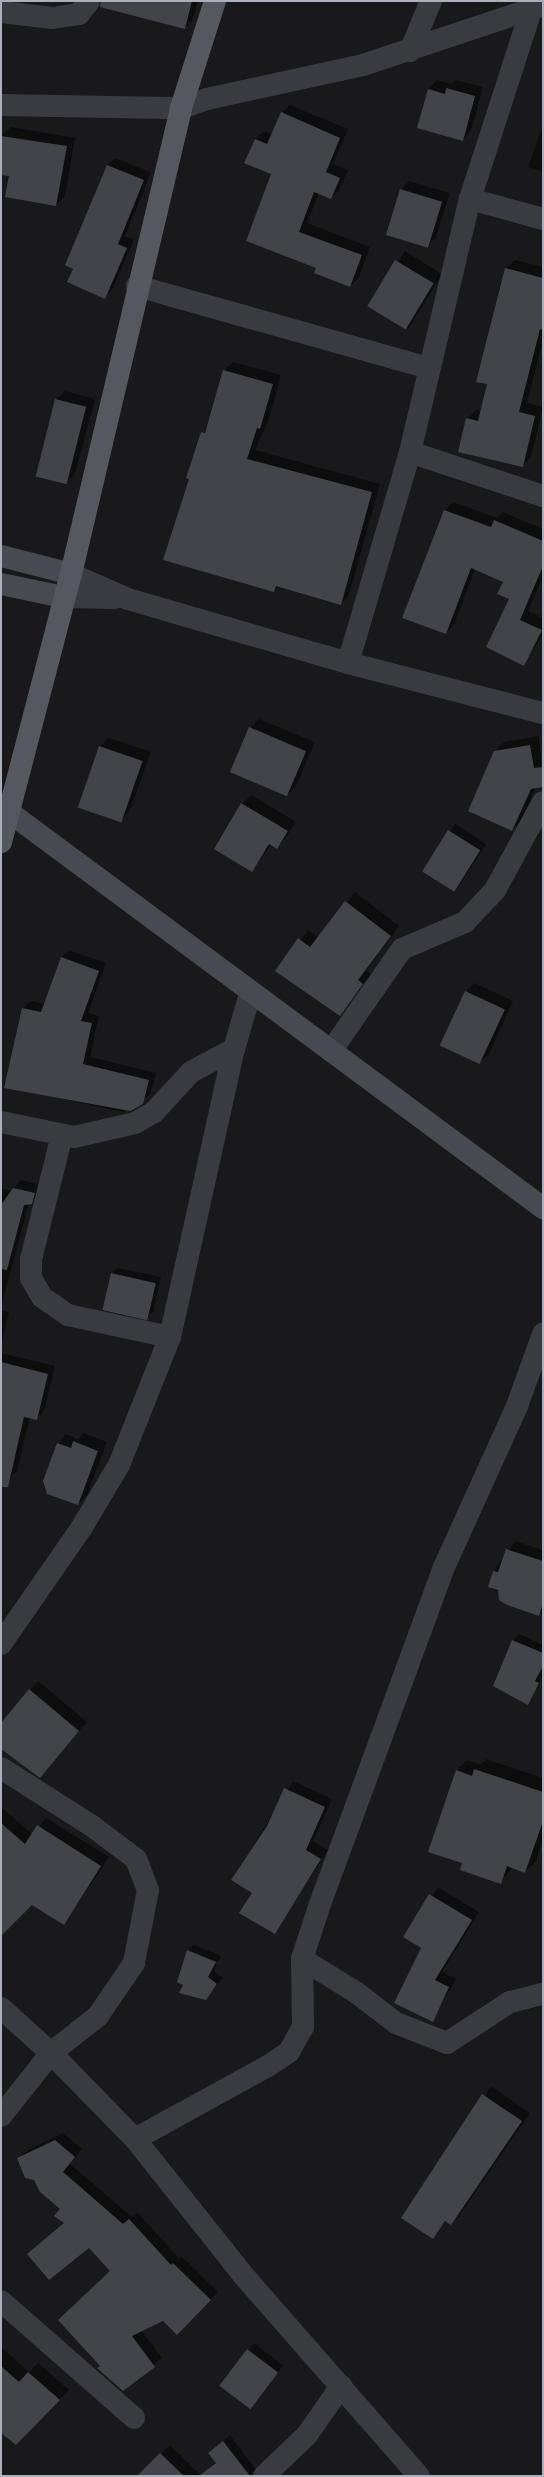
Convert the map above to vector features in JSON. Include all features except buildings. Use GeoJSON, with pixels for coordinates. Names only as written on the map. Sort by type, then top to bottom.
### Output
{"type":"FeatureCollection","features":[{"type":"Feature","properties":{"kind":"main road"},"geometry":{"type":"LineString","coordinates":[[1,842],[63,597],[71,574],[137,286],[181,108],[215,1]]}},
{"type":"Feature","properties":{"kind":"street"},"geometry":{"type":"LineString","coordinates":[[1,12],[59,17],[79,14],[90,1]]}},
{"type":"Feature","properties":{"kind":"street"},"geometry":{"type":"LineString","coordinates":[[410,51],[432,1]]}},
{"type":"Feature","properties":{"kind":"street"},"geometry":{"type":"LineString","coordinates":[[1,105],[181,108],[207,98],[410,51],[538,6]]}},
{"type":"Feature","properties":{"kind":"street"},"geometry":{"type":"LineString","coordinates":[[348,663],[410,452],[470,198],[538,6]]}},
{"type":"Feature","properties":{"kind":"street"},"geometry":{"type":"LineString","coordinates":[[470,198],[543,219]]}},
{"type":"Feature","properties":{"kind":"street"},"geometry":{"type":"LineString","coordinates":[[137,286],[429,368]]}},
{"type":"Feature","properties":{"kind":"street"},"geometry":{"type":"LineString","coordinates":[[410,452],[543,496]]}},
{"type":"Feature","properties":{"kind":"street"},"geometry":{"type":"LineString","coordinates":[[1,556],[71,574],[128,599],[348,663],[543,713]]}},
{"type":"Feature","properties":{"kind":"street"},"geometry":{"type":"LineString","coordinates":[[1,584],[63,597],[128,599]]}},
{"type":"Feature","properties":{"kind":"street"},"geometry":{"type":"LineString","coordinates":[[332,1052],[402,949],[465,922],[495,890],[543,802]]}},
{"type":"Feature","properties":{"kind":"street"},"geometry":{"type":"LineString","coordinates":[[9,812],[543,1208]]}},
{"type":"Feature","properties":{"kind":"street"},"geometry":{"type":"LineString","coordinates":[[1,1644],[82,1527],[119,1465],[170,1337],[234,1049],[251,991]]}},
{"type":"Feature","properties":{"kind":"street"},"geometry":{"type":"LineString","coordinates":[[1,1122],[62,1135],[98,1134],[142,1121],[191,1072],[234,1049]]}},
{"type":"Feature","properties":{"kind":"street"},"geometry":{"type":"LineString","coordinates":[[62,1135],[31,1259],[31,1278],[42,1297],[68,1315],[170,1337]]}},
{"type":"Feature","properties":{"kind":"street"},"geometry":{"type":"LineString","coordinates":[[135,2139],[289,2052],[303,2027],[302,1959],[445,1566],[517,1406],[543,1334]]}},
{"type":"Feature","properties":{"kind":"street"},"geometry":{"type":"LineString","coordinates":[[1,1768],[86,1822],[136,1859],[148,1890],[134,1963],[98,2016],[51,2053],[1,2116]]}},
{"type":"Feature","properties":{"kind":"street"},"geometry":{"type":"LineString","coordinates":[[302,1959],[357,1993],[396,2023],[447,2044],[510,2002],[543,1994]]}},
{"type":"Feature","properties":{"kind":"street"},"geometry":{"type":"LineString","coordinates":[[1,2008],[51,2053],[135,2139],[243,2275],[419,2476]]}},
{"type":"Feature","properties":{"kind":"street"},"geometry":{"type":"LineString","coordinates":[[1,2301],[134,2418]]}},
{"type":"Feature","properties":{"kind":"street"},"geometry":{"type":"LineString","coordinates":[[264,2476],[307,2435],[341,2386]]}}]}
